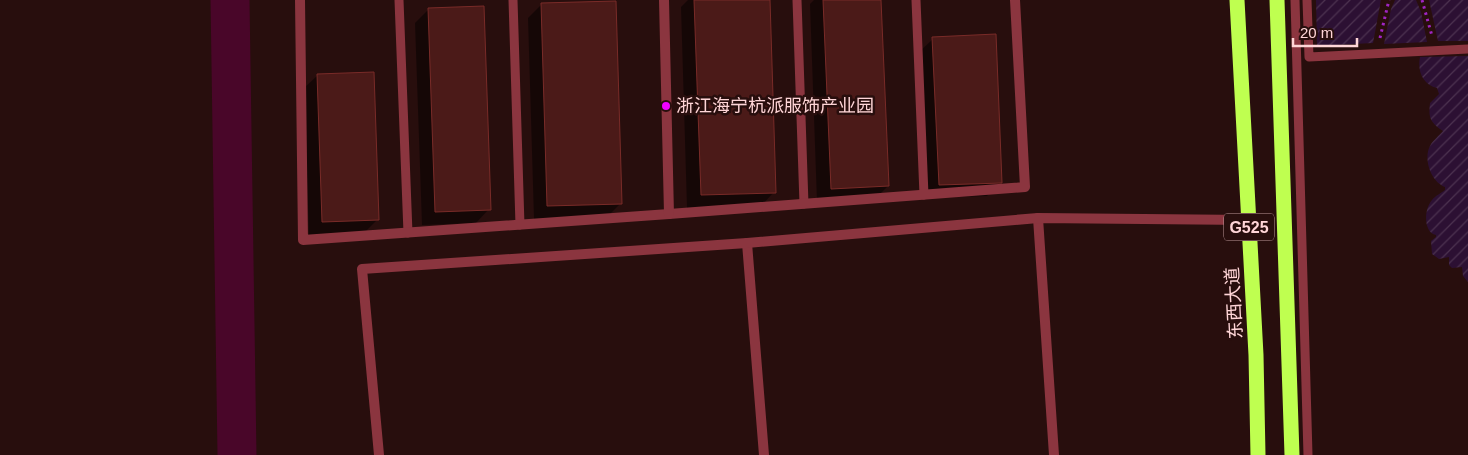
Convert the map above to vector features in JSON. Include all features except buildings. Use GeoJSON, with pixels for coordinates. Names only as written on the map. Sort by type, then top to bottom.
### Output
{"type":"FeatureCollection","features":[{"type":"Feature","properties":{"kind":"highway","name":"东西大道"},"geometry":{"type":"LineString","coordinates":[[1237,0],[1256,355],[1258,455]]}},
{"type":"Feature","properties":{"kind":"highway","name":"G525"},"geometry":{"type":"LineString","coordinates":[[1277,0],[1292,455]]}},
{"type":"Feature","properties":{"kind":"street"},"geometry":{"type":"LineString","coordinates":[[300,0],[303,240],[1025,187],[1015,0]]}},
{"type":"Feature","properties":{"kind":"street"},"geometry":{"type":"LineString","coordinates":[[664,0],[669,214]]}},
{"type":"Feature","properties":{"kind":"street"},"geometry":{"type":"LineString","coordinates":[[379,455],[362,269],[747,243],[1038,218],[1248,220]]}},
{"type":"Feature","properties":{"kind":"street"},"geometry":{"type":"LineString","coordinates":[[1038,218],[1054,455]]}},
{"type":"Feature","properties":{"kind":"street"},"geometry":{"type":"LineString","coordinates":[[747,243],[764,455]]}},
{"type":"Feature","properties":{"kind":"lane"},"geometry":{"type":"LineString","coordinates":[[399,0],[408,233]]}},
{"type":"Feature","properties":{"kind":"lane"},"geometry":{"type":"LineString","coordinates":[[513,0],[520,225]]}},
{"type":"Feature","properties":{"kind":"lane"},"geometry":{"type":"LineString","coordinates":[[797,0],[804,204]]}},
{"type":"Feature","properties":{"kind":"lane"},"geometry":{"type":"LineString","coordinates":[[916,0],[924,195]]}},
{"type":"Feature","properties":{"kind":"lane"},"geometry":{"type":"LineString","coordinates":[[1295,0],[1308,455]]}},
{"type":"Feature","properties":{"kind":"lane"},"geometry":{"type":"LineString","coordinates":[[1307,0],[1309,56],[1468,49]]}},
{"type":"Feature","properties":{"kind":"path"},"geometry":{"type":"LineString","coordinates":[[1376,54],[1389,0]]}},
{"type":"Feature","properties":{"kind":"path"},"geometry":{"type":"LineString","coordinates":[[1422,0],[1435,51]]}},
{"type":"Feature","properties":{"kind":"shaded area"},"geometry":{"type":"Polygon","coordinates":[[[1316,0],[1381,0],[1373,43],[1317,46],[1316,0]]]}},
{"type":"Feature","properties":{"kind":"shaded area"},"geometry":{"type":"Polygon","coordinates":[[[1395,0],[1416,0],[1421,12],[1427,42],[1384,44],[1391,9],[1395,0]]]}},
{"type":"Feature","properties":{"kind":"shaded area"},"geometry":{"type":"Polygon","coordinates":[[[1429,0],[1468,0],[1468,41],[1438,41],[1429,0]]]}},
{"type":"Feature","properties":{"kind":"shaded area"},"geometry":{"type":"Polygon","coordinates":[[[1468,56],[1468,282],[1463,276],[1462,267],[1452,268],[1449,265],[1449,257],[1439,259],[1432,254],[1431,241],[1436,235],[1429,230],[1426,214],[1429,204],[1445,190],[1445,187],[1432,175],[1427,157],[1431,144],[1443,131],[1433,123],[1430,117],[1430,103],[1439,94],[1437,88],[1428,84],[1422,77],[1419,62],[1420,57],[1468,56]]]}},
{"type":"Feature","properties":{"kind":"waterway"},"geometry":{"type":"LineString","coordinates":[[230,0],[237,455]]}},
{"type":"Feature","properties":{"kind":"place","name":"浙江海宁杭派服饰产业园"},"geometry":{"type":"Point","coordinates":[666,106]}}]}
